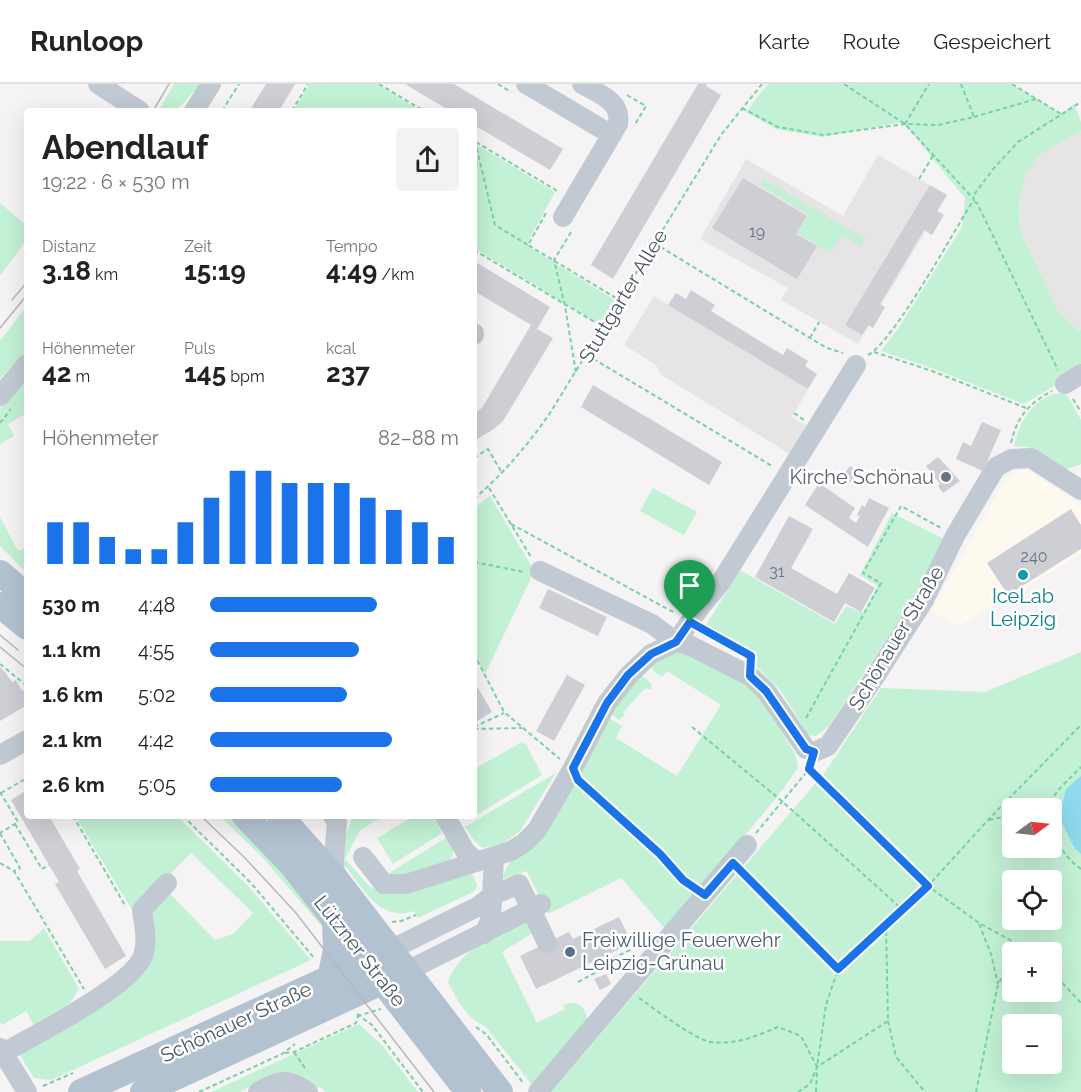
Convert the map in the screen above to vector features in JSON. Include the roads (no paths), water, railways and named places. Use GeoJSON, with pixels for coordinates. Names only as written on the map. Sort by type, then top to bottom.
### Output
{"type":"FeatureCollection","features":[{"type":"Feature","properties":{"kind":"main road"},"geometry":{"type":"LineString","coordinates":[[0,573],[24,593]]}},
{"type":"Feature","properties":{"kind":"main road"},"geometry":{"type":"LineString","coordinates":[[0,605],[24,625]]}},
{"type":"Feature","properties":{"kind":"main road","name":"Lützner Straße"},"geometry":{"type":"LineString","coordinates":[[248,819],[292,865],[335,918],[379,955],[407,971],[500,1092]]}},
{"type":"Feature","properties":{"kind":"main road","name":"Lützner Straße"},"geometry":{"type":"LineString","coordinates":[[283,819],[335,878],[379,955],[383,981],[468,1092]]}},
{"type":"Feature","properties":{"kind":"main road"},"geometry":{"type":"LineString","coordinates":[[325,973],[336,950],[335,918]]}},
{"type":"Feature","properties":{"kind":"main road","name":"Schönauer Straße"},"geometry":{"type":"LineString","coordinates":[[81,1092],[325,973],[379,955]]}},
{"type":"Feature","properties":{"kind":"main road","name":"Schönauer Straße"},"geometry":{"type":"LineString","coordinates":[[143,1092],[407,971]]}},
{"type":"Feature","properties":{"kind":"street"},"geometry":{"type":"LineString","coordinates":[[98,84],[135,108]]}},
{"type":"Feature","properties":{"kind":"street"},"geometry":{"type":"LineString","coordinates":[[196,108],[211,84]]}},
{"type":"Feature","properties":{"kind":"street"},"geometry":{"type":"LineString","coordinates":[[526,84],[612,135]]}},
{"type":"Feature","properties":{"kind":"street"},"geometry":{"type":"LineString","coordinates":[[568,209],[612,135],[620,117],[617,107],[582,84]]}},
{"type":"Feature","properties":{"kind":"street"},"geometry":{"type":"LineString","coordinates":[[363,857],[384,884],[406,884],[512,851],[537,830],[568,765],[607,703],[628,675],[651,654],[676,642],[721,582],[788,475],[855,360]]}},
{"type":"Feature","properties":{"kind":"street"},"geometry":{"type":"LineString","coordinates":[[0,396],[24,368]]}},
{"type":"Feature","properties":{"kind":"street","name":"Schönauer Straße"},"geometry":{"type":"LineString","coordinates":[[676,642],[689,645],[750,676],[766,691],[812,761],[828,746],[924,600],[955,536],[996,467],[1011,459],[1031,458],[1077,481]]}},
{"type":"Feature","properties":{"kind":"street"},"geometry":{"type":"LineString","coordinates":[[540,571],[652,624],[676,642]]}},
{"type":"Feature","properties":{"kind":"street"},"geometry":{"type":"LineString","coordinates":[[0,755],[24,742]]}},
{"type":"Feature","properties":{"kind":"street"},"geometry":{"type":"LineString","coordinates":[[335,819],[337,823],[335,878]]}},
{"type":"Feature","properties":{"kind":"street"},"geometry":{"type":"LineString","coordinates":[[447,819],[465,851],[485,859]]}},
{"type":"Feature","properties":{"kind":"street"},"geometry":{"type":"LineString","coordinates":[[538,1092],[747,845]]}},
{"type":"Feature","properties":{"kind":"street"},"geometry":{"type":"LineString","coordinates":[[484,934],[491,918],[493,895],[485,859]]}},
{"type":"Feature","properties":{"kind":"street"},"geometry":{"type":"LineString","coordinates":[[27,1092],[2,1051],[92,1002],[133,970],[142,958],[146,943],[142,910],[167,883]]}},
{"type":"Feature","properties":{"kind":"street"},"geometry":{"type":"LineString","coordinates":[[379,955],[477,907],[493,895],[519,884],[538,906],[547,942]]}},
{"type":"Feature","properties":{"kind":"street"},"geometry":{"type":"LineString","coordinates":[[407,971],[538,906]]}},
{"type":"Feature","properties":{"kind":"street"},"geometry":{"type":"LineString","coordinates":[[258,1092],[274,1083],[285,1081],[296,1084],[308,1092]]}},
{"type":"Feature","properties":{"kind":"water"},"geometry":{"type":"Polygon","coordinates":[[[1081,776],[1081,854],[1074,847],[1062,823],[1062,805],[1066,789],[1081,776]]]}},
{"type":"Feature","properties":{"kind":"tram line"},"geometry":{"type":"LineString","coordinates":[[155,108],[169,84]]}},
{"type":"Feature","properties":{"kind":"tram line"},"geometry":{"type":"LineString","coordinates":[[12,300],[24,286]]}},
{"type":"Feature","properties":{"kind":"tram line"},"geometry":{"type":"LineString","coordinates":[[0,328],[24,299]]}},
{"type":"Feature","properties":{"kind":"tram line"},"geometry":{"type":"LineString","coordinates":[[0,635],[18,650]]}},
{"type":"Feature","properties":{"kind":"tram line"},"geometry":{"type":"LineString","coordinates":[[0,647],[24,667]]}},
{"type":"Feature","properties":{"kind":"tram line"},"geometry":{"type":"LineString","coordinates":[[204,819],[245,858],[296,913],[434,1092]]}},
{"type":"Feature","properties":{"kind":"place","name":"Kirche Schönau"},"geometry":{"type":"Point","coordinates":[946,477]}},
{"type":"Feature","properties":{"kind":"place","name":"IceLab Leipzig"},"geometry":{"type":"Point","coordinates":[1023,575]}},
{"type":"Feature","properties":{"kind":"place","name":"Freiwillige Feuerwehr Leipzig-Grünau"},"geometry":{"type":"Point","coordinates":[570,952]}}]}
